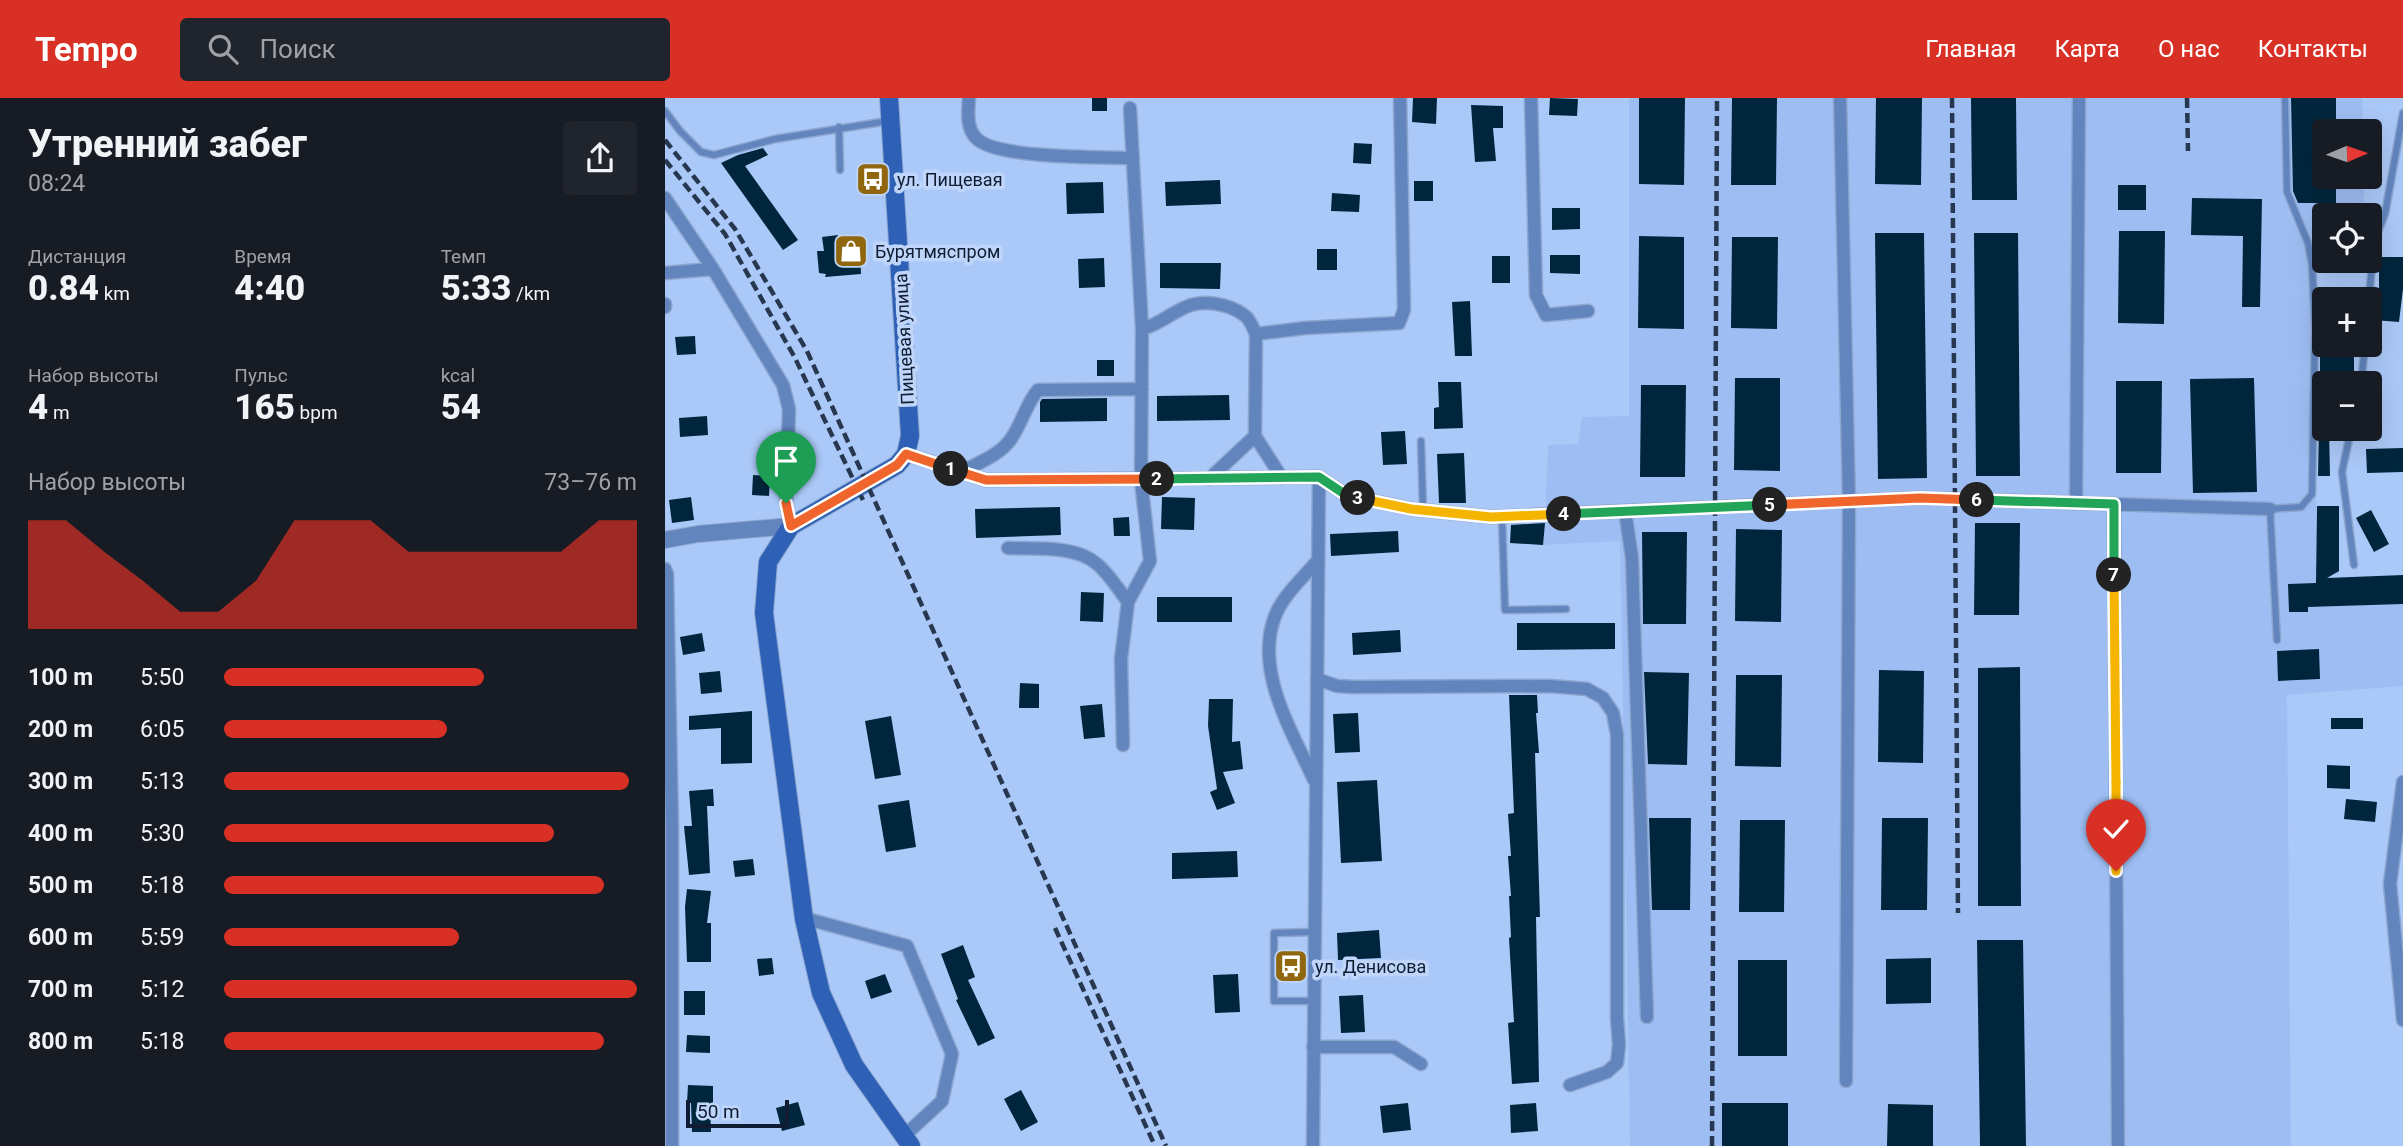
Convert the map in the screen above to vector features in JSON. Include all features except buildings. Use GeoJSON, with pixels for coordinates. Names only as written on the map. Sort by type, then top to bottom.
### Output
{"type":"FeatureCollection","features":[{"type":"Feature","properties":{"kind":"main road","name":"Пищевая улица"},"geometry":{"type":"LineString","coordinates":[[889,98],[910,436],[906,454]]}},
{"type":"Feature","properties":{"kind":"main road"},"geometry":{"type":"LineString","coordinates":[[906,454],[897,465],[791,526],[768,562],[764,613],[804,918],[821,993],[854,1065],[908,1141]]}},
{"type":"Feature","properties":{"kind":"street"},"geometry":{"type":"LineString","coordinates":[[969,98],[970,128],[976,138],[987,145],[1032,154],[1133,158]]}},
{"type":"Feature","properties":{"kind":"street"},"geometry":{"type":"LineString","coordinates":[[1256,334],[1305,328],[1399,323],[1404,310],[1399,98]]}},
{"type":"Feature","properties":{"kind":"street"},"geometry":{"type":"LineString","coordinates":[[1531,98],[1536,295],[1546,315],[1588,311]]}},
{"type":"Feature","properties":{"kind":"street"},"geometry":{"type":"LineString","coordinates":[[1840,98],[1849,501],[1846,1081]]}},
{"type":"Feature","properties":{"kind":"street"},"geometry":{"type":"LineString","coordinates":[[2076,503],[2079,98]]}},
{"type":"Feature","properties":{"kind":"street"},"geometry":{"type":"LineString","coordinates":[[1123,745],[1121,659],[1128,602],[1150,561],[1141,480],[1142,329],[1130,108]]}},
{"type":"Feature","properties":{"kind":"street"},"geometry":{"type":"LineString","coordinates":[[665,198],[713,269],[783,385],[789,409],[786,503],[791,526],[698,534],[665,540]]}},
{"type":"Feature","properties":{"kind":"street"},"geometry":{"type":"LineString","coordinates":[[665,272],[713,269]]}},
{"type":"Feature","properties":{"kind":"street"},"geometry":{"type":"LineString","coordinates":[[1142,329],[1161,324],[1188,306],[1202,303],[1218,304],[1247,317],[1256,334],[1255,436],[1282,478]]}},
{"type":"Feature","properties":{"kind":"street"},"geometry":{"type":"LineString","coordinates":[[961,472],[1001,450],[1038,390],[1142,389]]}},
{"type":"Feature","properties":{"kind":"street"},"geometry":{"type":"LineString","coordinates":[[1209,479],[1255,436]]}},
{"type":"Feature","properties":{"kind":"street"},"geometry":{"type":"LineString","coordinates":[[906,454],[986,480],[1319,477],[1346,495],[1423,511],[1502,517],[1920,498],[2270,509]]}},
{"type":"Feature","properties":{"kind":"street"},"geometry":{"type":"LineString","coordinates":[[1313,1146],[1319,477]]}},
{"type":"Feature","properties":{"kind":"street"},"geometry":{"type":"LineString","coordinates":[[2114,504],[2118,1146]]}},
{"type":"Feature","properties":{"kind":"street"},"geometry":{"type":"LineString","coordinates":[[1625,511],[1633,558],[1647,1017]]}},
{"type":"Feature","properties":{"kind":"street"},"geometry":{"type":"LineString","coordinates":[[1007,548],[1070,552],[1083,556],[1097,563],[1128,602]]}},
{"type":"Feature","properties":{"kind":"street"},"geometry":{"type":"LineString","coordinates":[[1316,787],[1271,676],[1269,641],[1275,614],[1318,560]]}},
{"type":"Feature","properties":{"kind":"street"},"geometry":{"type":"LineString","coordinates":[[665,569],[672,826],[672,1146]]}},
{"type":"Feature","properties":{"kind":"street"},"geometry":{"type":"LineString","coordinates":[[1317,679],[1338,686],[1353,687],[1549,686],[1587,689],[1603,698],[1613,713],[1616,735],[1617,1063],[1607,1072],[1570,1085]]}},
{"type":"Feature","properties":{"kind":"street"},"geometry":{"type":"LineString","coordinates":[[2403,782],[2390,884],[2403,1020]]}},
{"type":"Feature","properties":{"kind":"street"},"geometry":{"type":"LineString","coordinates":[[804,918],[907,946],[952,1054],[942,1101],[908,1141]]}},
{"type":"Feature","properties":{"kind":"street"},"geometry":{"type":"LineString","coordinates":[[1313,1047],[1394,1047],[1421,1064]]}},
{"type":"Feature","properties":{"kind":"lane"},"geometry":{"type":"LineString","coordinates":[[2277,640],[2270,509],[2301,507],[2312,494],[2315,328],[2312,264],[2308,243],[2287,192],[2284,98]]}},
{"type":"Feature","properties":{"kind":"lane"},"geometry":{"type":"LineString","coordinates":[[665,111],[701,152],[714,155],[775,139],[889,121]]}},
{"type":"Feature","properties":{"kind":"lane"},"geometry":{"type":"LineString","coordinates":[[2370,287],[2374,242],[2385,214],[2403,113]]}},
{"type":"Feature","properties":{"kind":"lane"},"geometry":{"type":"LineString","coordinates":[[839,127],[840,170]]}},
{"type":"Feature","properties":{"kind":"lane"},"geometry":{"type":"LineString","coordinates":[[1421,441],[1423,511]]}},
{"type":"Feature","properties":{"kind":"lane"},"geometry":{"type":"LineString","coordinates":[[2348,441],[2342,472],[2354,565]]}},
{"type":"Feature","properties":{"kind":"lane"},"geometry":{"type":"LineString","coordinates":[[1502,517],[1505,610],[1566,609]]}},
{"type":"Feature","properties":{"kind":"lane"},"geometry":{"type":"LineString","coordinates":[[1314,1001],[1274,1002],[1274,933],[1315,932]]}},
{"type":"Feature","properties":{"kind":"shaded area"},"geometry":{"type":"Polygon","coordinates":[[[1629,98],[2362,98],[2363,119],[2312,119],[2312,189],[2364,189],[2364,203],[2312,203],[2312,273],[2316,273],[2316,287],[2312,287],[2312,357],[2316,357],[2316,371],[2312,371],[2312,441],[2316,441],[2316,565],[2339,565],[2339,574],[2330,575],[2330,585],[2314,607],[2403,604],[2403,686],[2287,695],[2291,1146],[1630,1146],[1620,541],[1543,545],[1510,543],[1512,518],[1545,520],[1548,445],[1578,444],[1582,417],[1629,416],[1629,98]]]}},
{"type":"Feature","properties":{"kind":"railway"},"geometry":{"type":"LineString","coordinates":[[1712,1146],[1717,98]]}},
{"type":"Feature","properties":{"kind":"railway"},"geometry":{"type":"LineString","coordinates":[[1952,98],[1958,913]]}},
{"type":"Feature","properties":{"kind":"railway"},"geometry":{"type":"LineString","coordinates":[[2187,98],[2188,151]]}},
{"type":"Feature","properties":{"kind":"railway"},"geometry":{"type":"LineString","coordinates":[[665,140],[735,229],[807,351],[1166,1146]]}},
{"type":"Feature","properties":{"kind":"railway"},"geometry":{"type":"LineString","coordinates":[[665,160],[725,234],[795,358],[863,500]]}},
{"type":"Feature","properties":{"kind":"railway"},"geometry":{"type":"LineString","coordinates":[[1055,928],[1155,1146]]}},
{"type":"Feature","properties":{"kind":"place","name":"ул. Пищевая"},"geometry":{"type":"Point","coordinates":[873,179]}},
{"type":"Feature","properties":{"kind":"place","name":"Бурятмяспром"},"geometry":{"type":"Point","coordinates":[851,251]}},
{"type":"Feature","properties":{"kind":"place","name":"ул. Денисова"},"geometry":{"type":"Point","coordinates":[1291,966]}},
{"type":"Feature","properties":{"kind":"route"},"geometry":{"type":"LineString","coordinates":[[786,503],[791,526],[897,465],[906,454],[986,480],[1319,477],[1346,495],[1411,509],[1491,517],[1920,498],[2114,504],[2116,871]]}}]}
